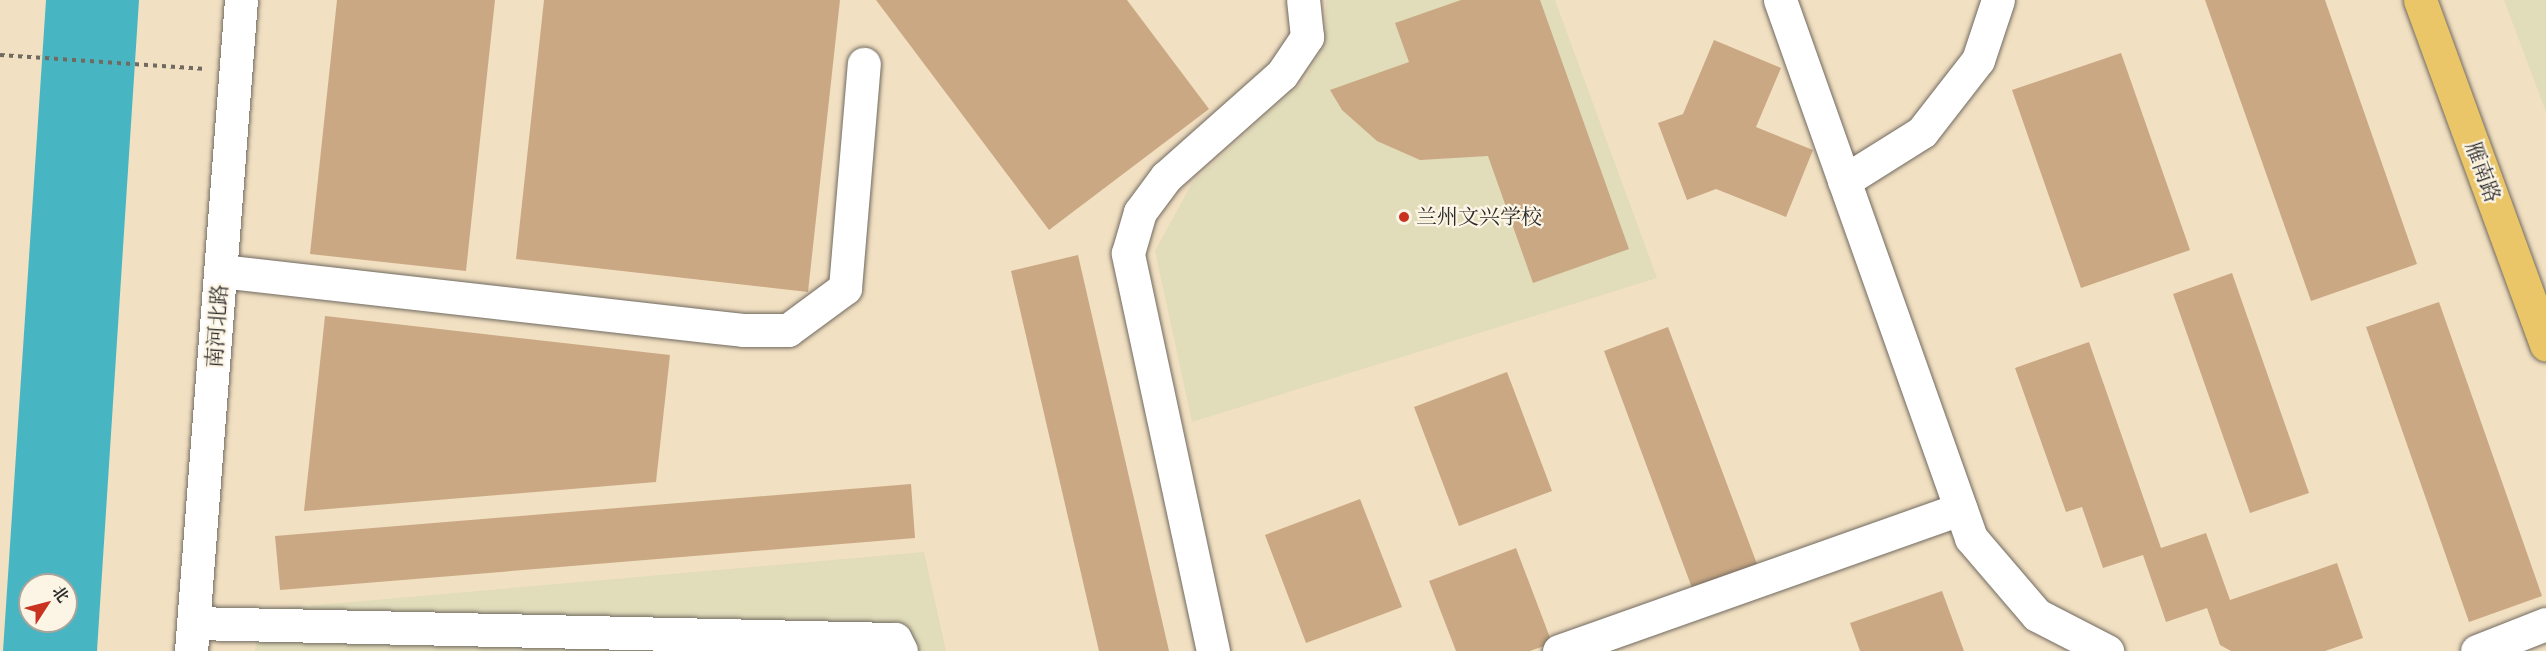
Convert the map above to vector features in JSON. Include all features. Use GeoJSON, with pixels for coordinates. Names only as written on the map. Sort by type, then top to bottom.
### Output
{"type":"FeatureCollection","features":[{"type":"Feature","properties":{"kind":"main road","name":"雁南路"},"geometry":{"type":"LineString","coordinates":[[2420,0],[2546,345]]}},
{"type":"Feature","properties":{"kind":"street","name":"南河北路"},"geometry":{"type":"LineString","coordinates":[[192,637],[241,0]]}},
{"type":"Feature","properties":{"kind":"street"},"geometry":{"type":"LineString","coordinates":[[1213,651],[1128,253],[1140,213],[1166,177],[1282,74],[1306,37],[1303,0]]}},
{"type":"Feature","properties":{"kind":"street"},"geometry":{"type":"LineString","coordinates":[[1780,0],[1971,538],[2037,615],[2107,651]]}},
{"type":"Feature","properties":{"kind":"street"},"geometry":{"type":"LineString","coordinates":[[1844,181],[1922,132],[1978,60],[1998,0]]}},
{"type":"Feature","properties":{"kind":"street"},"geometry":{"type":"LineString","coordinates":[[221,270],[743,330],[788,330],[845,288],[864,64]]}},
{"type":"Feature","properties":{"kind":"street"},"geometry":{"type":"LineString","coordinates":[[1559,651],[1961,509]]}},
{"type":"Feature","properties":{"kind":"street"},"geometry":{"type":"LineString","coordinates":[[2477,651],[2546,624]]}},
{"type":"Feature","properties":{"kind":"street"},"geometry":{"type":"LineString","coordinates":[[192,637],[896,639],[901,651]]}},
{"type":"Feature","properties":{"kind":"path"},"geometry":{"type":"LineString","coordinates":[[0,56],[236,72]]}},
{"type":"Feature","properties":{"kind":"shaded area","name":"兰州文兴学校"},"geometry":{"type":"Polygon","coordinates":[[[1326,0],[1555,0],[1657,278],[1192,422],[1155,251],[1192,183],[1305,80],[1325,43],[1326,0]]]}},
{"type":"Feature","properties":{"kind":"shaded area"},"geometry":{"type":"Polygon","coordinates":[[[2504,0],[2546,0],[2546,112],[2504,0]]]}},
{"type":"Feature","properties":{"kind":"shaded area"},"geometry":{"type":"Polygon","coordinates":[[[924,552],[946,651],[255,651],[260,610],[924,552]]]}},
{"type":"Feature","properties":{"kind":"water"},"geometry":{"type":"Polygon","coordinates":[[[46,0],[139,0],[97,651],[3,651],[46,0]]]}},
{"type":"Feature","properties":{"kind":"building"},"geometry":{"type":"Polygon","coordinates":[[[337,0],[495,0],[466,271],[310,254],[337,0]]]}},
{"type":"Feature","properties":{"kind":"building"},"geometry":{"type":"Polygon","coordinates":[[[544,0],[840,0],[808,292],[516,259],[544,0]]]}},
{"type":"Feature","properties":{"kind":"building"},"geometry":{"type":"Polygon","coordinates":[[[876,0],[1127,0],[1209,109],[1049,230],[876,0]]]}},
{"type":"Feature","properties":{"kind":"building"},"geometry":{"type":"Polygon","coordinates":[[[1461,0],[1540,0],[1629,249],[1533,283],[1488,156],[1420,160],[1377,141],[1342,110],[1330,90],[1409,62],[1395,23],[1461,0]]]}},
{"type":"Feature","properties":{"kind":"building"},"geometry":{"type":"Polygon","coordinates":[[[2205,0],[2325,0],[2417,264],[2311,301],[2205,0]]]}},
{"type":"Feature","properties":{"kind":"building"},"geometry":{"type":"Polygon","coordinates":[[[1714,40],[1781,68],[1756,127],[1813,150],[1786,217],[1716,189],[1687,200],[1658,123],[1683,114],[1714,40]]]}},
{"type":"Feature","properties":{"kind":"building"},"geometry":{"type":"Polygon","coordinates":[[[2121,53],[2190,250],[2081,288],[2012,90],[2121,53]]]}},
{"type":"Feature","properties":{"kind":"building"},"geometry":{"type":"Polygon","coordinates":[[[1078,255],[1169,651],[1099,651],[1011,271],[1078,255]]]}},
{"type":"Feature","properties":{"kind":"building"},"geometry":{"type":"Polygon","coordinates":[[[2232,273],[2309,493],[2250,513],[2173,294],[2232,273]]]}},
{"type":"Feature","properties":{"kind":"building"},"geometry":{"type":"Polygon","coordinates":[[[2439,302],[2542,596],[2469,622],[2366,327],[2439,302]]]}},
{"type":"Feature","properties":{"kind":"building"},"geometry":{"type":"Polygon","coordinates":[[[325,316],[670,355],[656,482],[304,511],[325,316]]]}},
{"type":"Feature","properties":{"kind":"building"},"geometry":{"type":"Polygon","coordinates":[[[1668,327],[1757,564],[1692,588],[1604,351],[1668,327]]]}},
{"type":"Feature","properties":{"kind":"building"},"geometry":{"type":"Polygon","coordinates":[[[2089,342],[2161,548],[2206,533],[2230,600],[2337,563],[2363,638],[2325,651],[2231,651],[2220,645],[2207,608],[2166,622],[2143,555],[2103,568],[2082,507],[2066,512],[2015,368],[2089,342]]]}},
{"type":"Feature","properties":{"kind":"building"},"geometry":{"type":"Polygon","coordinates":[[[1507,372],[1552,491],[1459,526],[1414,407],[1507,372]]]}},
{"type":"Feature","properties":{"kind":"building"},"geometry":{"type":"Polygon","coordinates":[[[911,484],[915,538],[280,590],[275,536],[911,484]]]}},
{"type":"Feature","properties":{"kind":"building"},"geometry":{"type":"Polygon","coordinates":[[[1360,499],[1402,607],[1306,643],[1265,535],[1360,499]]]}},
{"type":"Feature","properties":{"kind":"building"},"geometry":{"type":"Polygon","coordinates":[[[1516,548],[1552,643],[1530,651],[1456,651],[1429,581],[1516,548]]]}},
{"type":"Feature","properties":{"kind":"building"},"geometry":{"type":"Polygon","coordinates":[[[1942,591],[1964,651],[1860,651],[1850,623],[1942,591]]]}},
{"type":"Feature","properties":{"kind":"place","name":"兰州文兴学校"},"geometry":{"type":"Point","coordinates":[1404,217]}}]}
